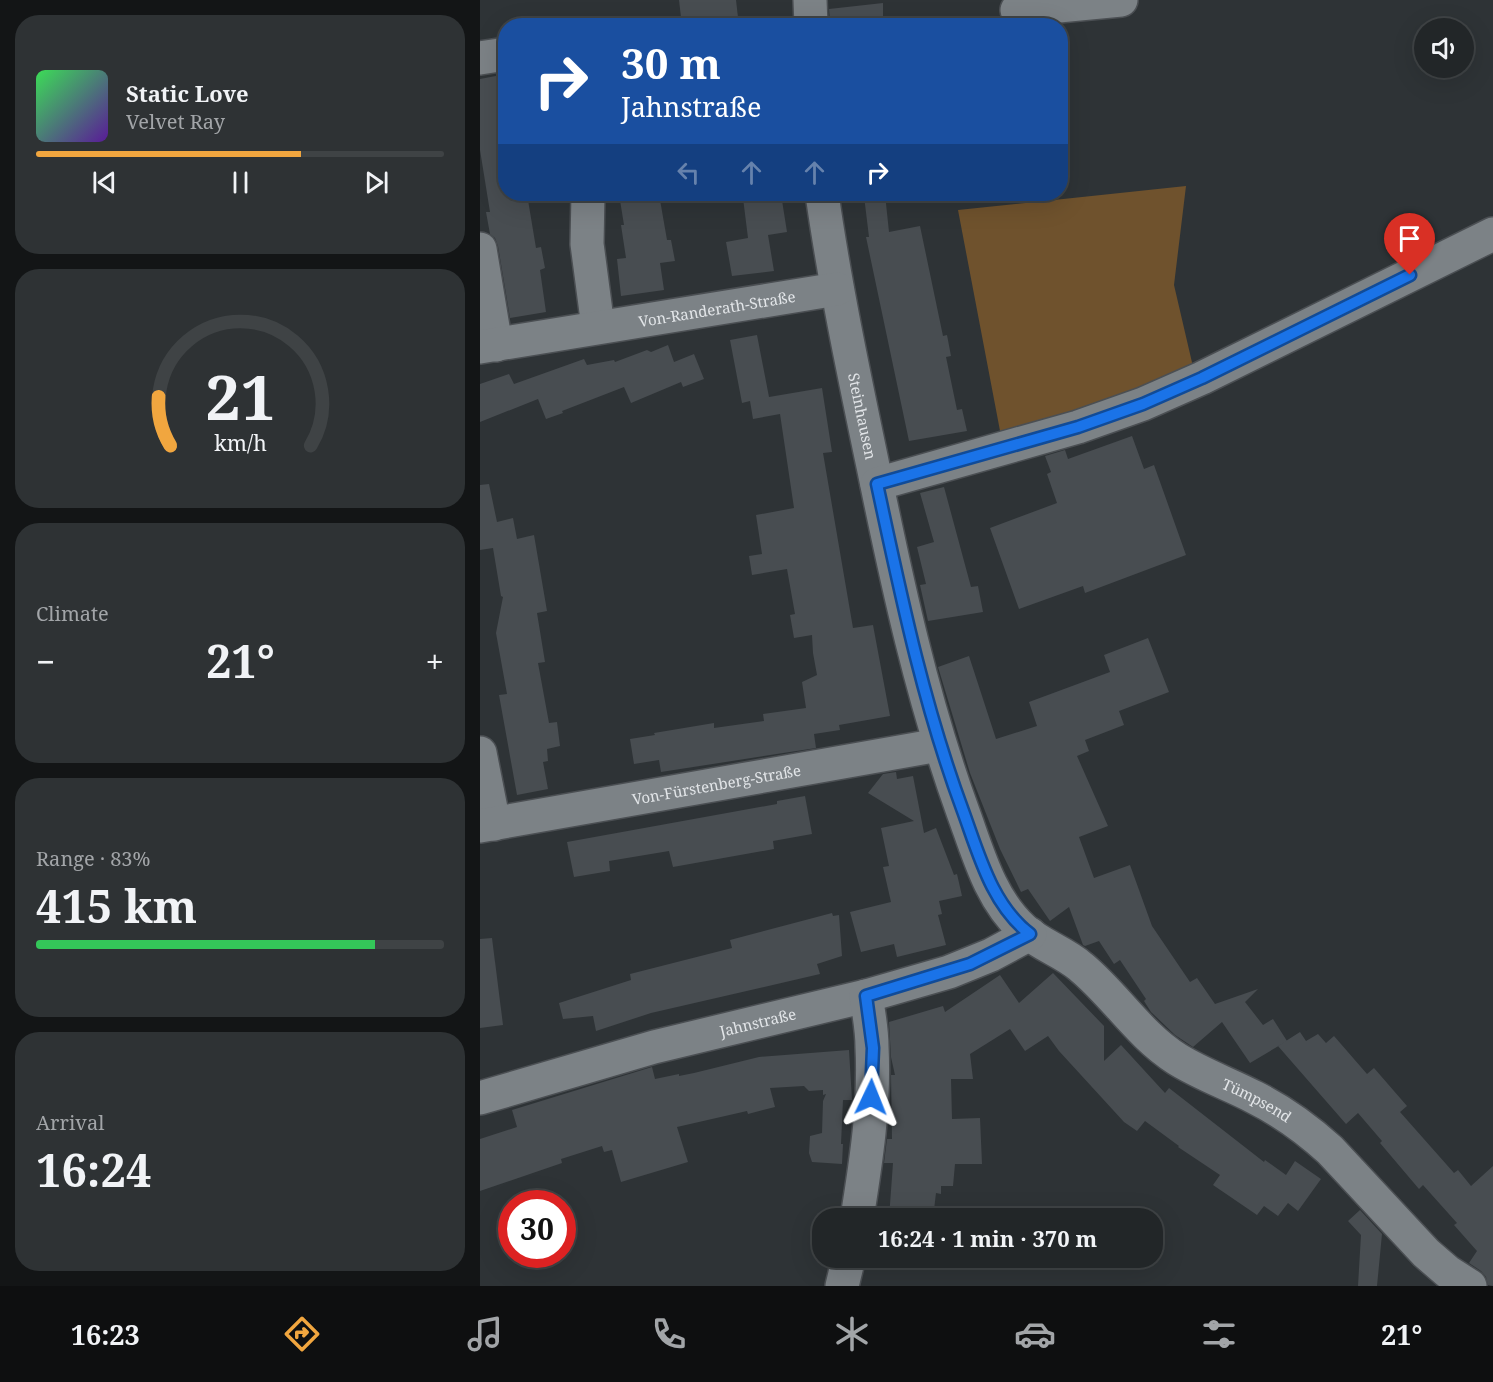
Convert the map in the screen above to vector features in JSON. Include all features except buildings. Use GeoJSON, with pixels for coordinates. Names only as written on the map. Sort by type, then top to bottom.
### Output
{"type":"FeatureCollection","features":[{"type":"Feature","properties":{"kind":"street"},"geometry":{"type":"LineString","coordinates":[[810,0],[811,18]]}},
{"type":"Feature","properties":{"kind":"street"},"geometry":{"type":"LineString","coordinates":[[1017,10],[1121,0]]}},
{"type":"Feature","properties":{"kind":"street"},"geometry":{"type":"LineString","coordinates":[[480,58],[498,55]]}},
{"type":"Feature","properties":{"kind":"street"},"geometry":{"type":"LineString","coordinates":[[588,201],[587,244],[598,327]]}},
{"type":"Feature","properties":{"kind":"street","name":"Steinhausen"},"geometry":{"type":"LineString","coordinates":[[823,201],[837,289],[877,484],[914,657],[939,746],[990,882],[1007,911],[1030,934]]}},
{"type":"Feature","properties":{"kind":"street"},"geometry":{"type":"LineString","coordinates":[[877,484],[1078,427],[1143,404],[1202,378],[1493,234]]}},
{"type":"Feature","properties":{"kind":"street","name":"Von-Randerath-Straße"},"geometry":{"type":"LineString","coordinates":[[480,249],[488,346],[837,289]]}},
{"type":"Feature","properties":{"kind":"street","name":"Von-Fürstenberg-Straße"},"geometry":{"type":"LineString","coordinates":[[480,753],[487,825],[939,746]]}},
{"type":"Feature","properties":{"kind":"street","name":"Jahnstraße"},"geometry":{"type":"LineString","coordinates":[[480,1098],[673,1042],[866,996],[960,968],[991,955],[1030,934]]}},
{"type":"Feature","properties":{"kind":"street","name":"Tümpsend"},"geometry":{"type":"LineString","coordinates":[[1030,934],[1080,965],[1149,1037],[1168,1053],[1189,1066],[1275,1108],[1314,1136],[1330,1150],[1426,1253],[1448,1272],[1470,1286]]}},
{"type":"Feature","properties":{"kind":"street"},"geometry":{"type":"LineString","coordinates":[[858,1208],[868,1133],[873,1048],[866,996]]}},
{"type":"Feature","properties":{"kind":"street"},"geometry":{"type":"LineString","coordinates":[[842,1286],[846,1268]]}},
{"type":"Feature","properties":{"kind":"shaded area"},"geometry":{"type":"Polygon","coordinates":[[[1186,186],[1174,285],[1194,371],[1001,436],[958,210],[1044,201],[1068,201],[1068,198],[1186,186]]]}},
{"type":"Feature","properties":{"kind":"route"},"geometry":{"type":"LineString","coordinates":[[871,1097],[873,1048],[866,996],[949,972],[991,955],[1030,934],[1007,911],[990,882],[939,746],[914,657],[877,484],[1078,427],[1143,404],[1202,378],[1410,275]]}}]}
